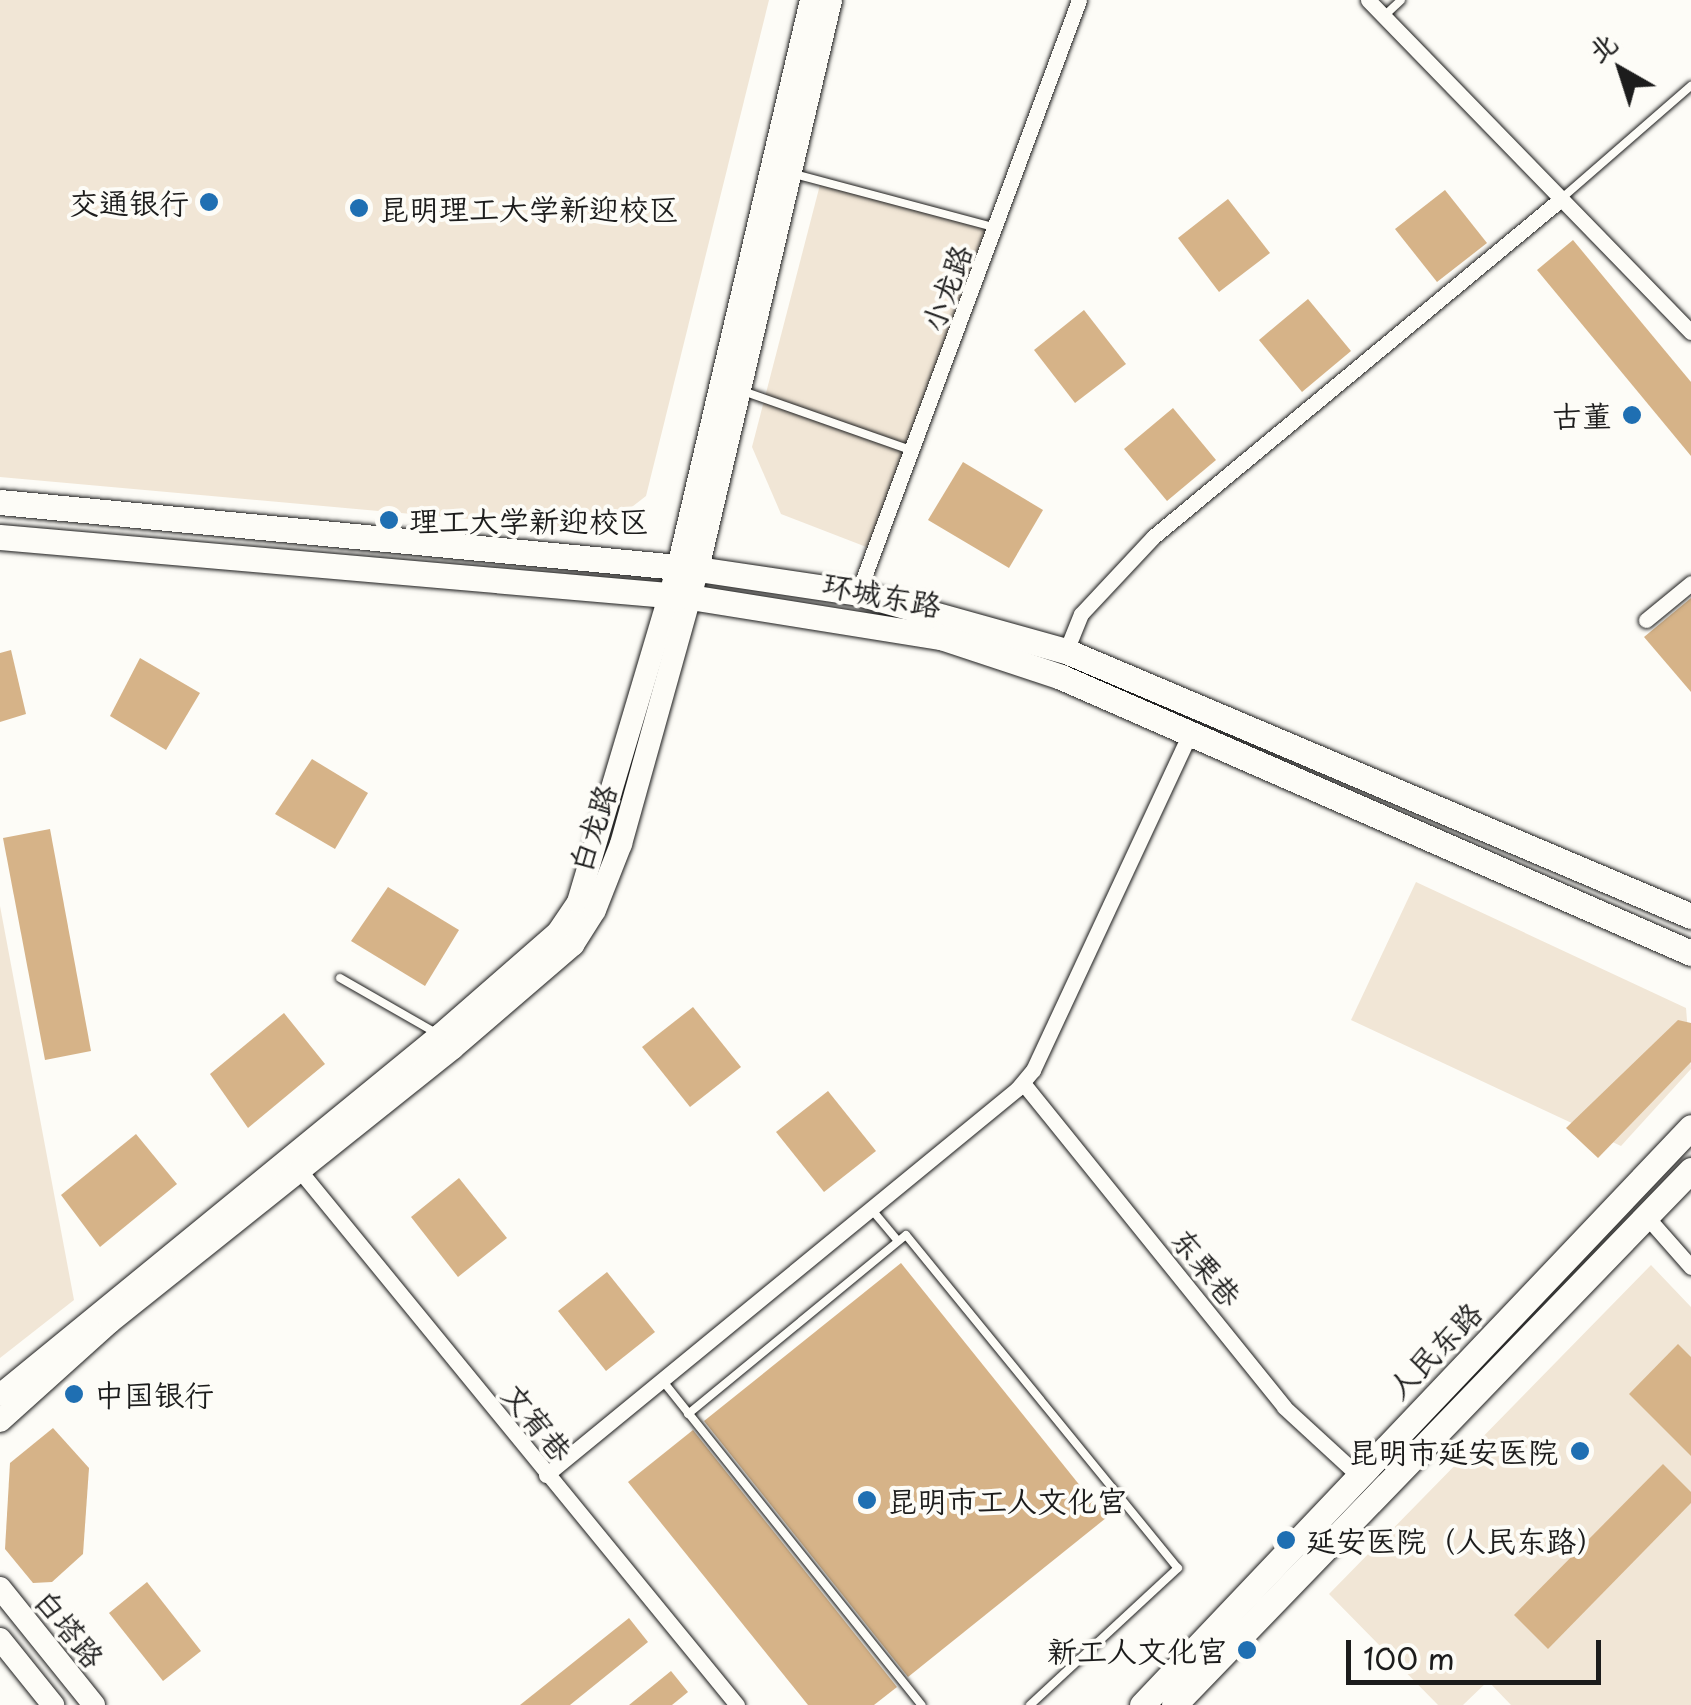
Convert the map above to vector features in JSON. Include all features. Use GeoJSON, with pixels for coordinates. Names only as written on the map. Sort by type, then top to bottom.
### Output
{"type":"FeatureCollection","features":[{"type":"Feature","properties":{"kind":"main road","name":"白龙路"},"geometry":{"type":"LineString","coordinates":[[688,568],[811,0]]}},
{"type":"Feature","properties":{"kind":"main road","name":"白龙路"},"geometry":{"type":"LineString","coordinates":[[0,1395],[440,1035],[558,932],[578,902],[680,596],[738,390],[831,0]]}},
{"type":"Feature","properties":{"kind":"main road","name":"环城东路"},"geometry":{"type":"LineString","coordinates":[[0,502],[688,568],[858,593],[1066,651],[1691,916]]}},
{"type":"Feature","properties":{"kind":"main road","name":"环城东路"},"geometry":{"type":"LineString","coordinates":[[0,536],[680,596],[940,637],[1046,671],[1691,953]]}},
{"type":"Feature","properties":{"kind":"main road","name":"白龙路"},"geometry":{"type":"LineString","coordinates":[[0,1421],[573,945],[622,844],[680,596]]}},
{"type":"Feature","properties":{"kind":"main road","name":"人民东路"},"geometry":{"type":"LineString","coordinates":[[1142,1705],[1691,1127]]}},
{"type":"Feature","properties":{"kind":"main road","name":"人民东路"},"geometry":{"type":"LineString","coordinates":[[1174,1705],[1691,1170]]}},
{"type":"Feature","properties":{"kind":"main road","name":"白塔路"},"geometry":{"type":"LineString","coordinates":[[0,1588],[94,1705]]}},
{"type":"Feature","properties":{"kind":"main road","name":"白塔路"},"geometry":{"type":"LineString","coordinates":[[0,1638],[53,1705]]}},
{"type":"Feature","properties":{"kind":"street","name":"小龙路"},"geometry":{"type":"LineString","coordinates":[[858,593],[1079,0]]}},
{"type":"Feature","properties":{"kind":"street"},"geometry":{"type":"LineString","coordinates":[[1368,0],[1691,332]]}},
{"type":"Feature","properties":{"kind":"street"},"geometry":{"type":"LineString","coordinates":[[1066,651],[1082,614],[1153,537],[1561,200]]}},
{"type":"Feature","properties":{"kind":"street"},"geometry":{"type":"LineString","coordinates":[[1646,620],[1691,584]]}},
{"type":"Feature","properties":{"kind":"street"},"geometry":{"type":"LineString","coordinates":[[546,1475],[1023,1082],[1190,734]]}},
{"type":"Feature","properties":{"kind":"street","name":"东栗巷"},"geometry":{"type":"LineString","coordinates":[[1023,1082],[1284,1407],[1359,1476]]}},
{"type":"Feature","properties":{"kind":"street","name":"文宥巷"},"geometry":{"type":"LineString","coordinates":[[300,1171],[736,1705]]}},
{"type":"Feature","properties":{"kind":"street"},"geometry":{"type":"LineString","coordinates":[[1646,1216],[1691,1267]]}},
{"type":"Feature","properties":{"kind":"lane"},"geometry":{"type":"LineString","coordinates":[[1384,16],[1401,0]]}},
{"type":"Feature","properties":{"kind":"lane"},"geometry":{"type":"LineString","coordinates":[[1561,200],[1691,86]]}},
{"type":"Feature","properties":{"kind":"lane"},"geometry":{"type":"LineString","coordinates":[[790,174],[997,228]]}},
{"type":"Feature","properties":{"kind":"lane"},"geometry":{"type":"LineString","coordinates":[[738,390],[913,451]]}},
{"type":"Feature","properties":{"kind":"lane"},"geometry":{"type":"LineString","coordinates":[[340,978],[440,1035]]}},
{"type":"Feature","properties":{"kind":"lane"},"geometry":{"type":"LineString","coordinates":[[872,1209],[898,1241]]}},
{"type":"Feature","properties":{"kind":"lane"},"geometry":{"type":"LineString","coordinates":[[688,1414],[906,1235],[1178,1568],[1030,1705]]}},
{"type":"Feature","properties":{"kind":"lane"},"geometry":{"type":"LineString","coordinates":[[662,1380],[921,1705]]}},
{"type":"Feature","properties":{"kind":"shaded area","name":"昆明理工大学新迎校区"},"geometry":{"type":"Polygon","coordinates":[[[0,0],[769,0],[646,496],[601,531],[0,477],[0,0]]]}},
{"type":"Feature","properties":{"kind":"shaded area"},"geometry":{"type":"Polygon","coordinates":[[[822,177],[994,223],[869,548],[781,514],[752,447],[822,177]]]}},
{"type":"Feature","properties":{"kind":"shaded area"},"geometry":{"type":"Polygon","coordinates":[[[1416,882],[1686,1008],[1691,1069],[1621,1146],[1351,1020],[1416,882]]]}},
{"type":"Feature","properties":{"kind":"shaded area"},"geometry":{"type":"Polygon","coordinates":[[[0,906],[74,1300],[0,1358],[0,906]]]}},
{"type":"Feature","properties":{"kind":"shaded area","name":"昆明市延安医院"},"geometry":{"type":"Polygon","coordinates":[[[1651,1265],[1691,1307],[1691,1705],[1511,1705],[1488,1681],[1463,1705],[1438,1705],[1329,1594],[1651,1265]]]}},
{"type":"Feature","properties":{"kind":"building"},"geometry":{"type":"Polygon","coordinates":[[[1445,190],[1487,243],[1437,282],[1395,229],[1445,190]]]}},
{"type":"Feature","properties":{"kind":"building"},"geometry":{"type":"Polygon","coordinates":[[[1228,199],[1270,253],[1219,292],[1178,238],[1228,199]]]}},
{"type":"Feature","properties":{"kind":"building"},"geometry":{"type":"Polygon","coordinates":[[[1573,240],[1691,382],[1691,456],[1537,270],[1573,240]]]}},
{"type":"Feature","properties":{"kind":"building"},"geometry":{"type":"Polygon","coordinates":[[[1308,299],[1351,351],[1302,392],[1259,340],[1308,299]]]}},
{"type":"Feature","properties":{"kind":"building"},"geometry":{"type":"Polygon","coordinates":[[[1084,310],[1126,364],[1075,403],[1034,350],[1084,310]]]}},
{"type":"Feature","properties":{"kind":"building"},"geometry":{"type":"Polygon","coordinates":[[[1173,408],[1216,460],[1167,501],[1124,449],[1173,408]]]}},
{"type":"Feature","properties":{"kind":"building"},"geometry":{"type":"Polygon","coordinates":[[[963,462],[1043,510],[1009,568],[928,520],[963,462]]]}},
{"type":"Feature","properties":{"kind":"building"},"geometry":{"type":"Polygon","coordinates":[[[1691,598],[1691,692],[1644,637],[1691,598]]]}},
{"type":"Feature","properties":{"kind":"building"},"geometry":{"type":"Polygon","coordinates":[[[11,650],[26,714],[0,722],[0,653],[11,650]]]}},
{"type":"Feature","properties":{"kind":"building"},"geometry":{"type":"Polygon","coordinates":[[[140,658],[200,693],[166,750],[110,716],[140,658]]]}},
{"type":"Feature","properties":{"kind":"building"},"geometry":{"type":"Polygon","coordinates":[[[312,759],[368,793],[335,849],[275,814],[312,759]]]}},
{"type":"Feature","properties":{"kind":"building"},"geometry":{"type":"Polygon","coordinates":[[[50,829],[91,1051],[45,1060],[3,838],[50,829]]]}},
{"type":"Feature","properties":{"kind":"building"},"geometry":{"type":"Polygon","coordinates":[[[388,887],[459,930],[425,986],[351,941],[388,887]]]}},
{"type":"Feature","properties":{"kind":"building"},"geometry":{"type":"Polygon","coordinates":[[[693,1007],[741,1067],[690,1107],[642,1047],[693,1007]]]}},
{"type":"Feature","properties":{"kind":"building"},"geometry":{"type":"Polygon","coordinates":[[[284,1013],[325,1064],[248,1128],[210,1074],[284,1013]]]}},
{"type":"Feature","properties":{"kind":"building"},"geometry":{"type":"Polygon","coordinates":[[[1678,1020],[1691,1023],[1691,1062],[1598,1158],[1566,1128],[1678,1020]]]}},
{"type":"Feature","properties":{"kind":"building"},"geometry":{"type":"Polygon","coordinates":[[[828,1091],[876,1151],[824,1192],[776,1132],[828,1091]]]}},
{"type":"Feature","properties":{"kind":"building"},"geometry":{"type":"Polygon","coordinates":[[[136,1134],[177,1184],[100,1247],[61,1195],[136,1134]]]}},
{"type":"Feature","properties":{"kind":"building"},"geometry":{"type":"Polygon","coordinates":[[[459,1178],[507,1238],[458,1277],[411,1217],[459,1178]]]}},
{"type":"Feature","properties":{"kind":"building","name":"昆明市工人文化宫"},"geometry":{"type":"Polygon","coordinates":[[[901,1263],[1106,1518],[908,1677],[704,1421],[901,1263]]]}},
{"type":"Feature","properties":{"kind":"building"},"geometry":{"type":"Polygon","coordinates":[[[607,1272],[655,1332],[606,1371],[558,1311],[607,1272]]]}},
{"type":"Feature","properties":{"kind":"building"},"geometry":{"type":"Polygon","coordinates":[[[1678,1344],[1691,1357],[1691,1456],[1629,1394],[1678,1344]]]}},
{"type":"Feature","properties":{"kind":"building"},"geometry":{"type":"Polygon","coordinates":[[[53,1428],[89,1468],[83,1554],[52,1582],[33,1583],[5,1549],[10,1463],[53,1428]]]}},
{"type":"Feature","properties":{"kind":"building"},"geometry":{"type":"Polygon","coordinates":[[[693,1430],[897,1687],[874,1705],[808,1705],[628,1482],[693,1430]]]}},
{"type":"Feature","properties":{"kind":"building"},"geometry":{"type":"Polygon","coordinates":[[[1663,1464],[1691,1492],[1691,1503],[1548,1649],[1514,1615],[1663,1464]]]}},
{"type":"Feature","properties":{"kind":"building"},"geometry":{"type":"Polygon","coordinates":[[[147,1582],[201,1651],[163,1681],[109,1613],[147,1582]]]}},
{"type":"Feature","properties":{"kind":"building"},"geometry":{"type":"Polygon","coordinates":[[[629,1618],[648,1642],[570,1705],[520,1705],[629,1618]]]}},
{"type":"Feature","properties":{"kind":"building"},"geometry":{"type":"Polygon","coordinates":[[[671,1671],[688,1692],[672,1705],[629,1705],[671,1671]]]}},
{"type":"Feature","properties":{"kind":"place","name":"交通银行"},"geometry":{"type":"Point","coordinates":[209,202]}},
{"type":"Feature","properties":{"kind":"place","name":"昆明理工大学新迎校区"},"geometry":{"type":"Point","coordinates":[359,208]}},
{"type":"Feature","properties":{"kind":"place","name":"古董"},"geometry":{"type":"Point","coordinates":[1632,415]}},
{"type":"Feature","properties":{"kind":"place","name":"理工大学新迎校区"},"geometry":{"type":"Point","coordinates":[389,520]}},
{"type":"Feature","properties":{"kind":"place","name":"中国银行"},"geometry":{"type":"Point","coordinates":[74,1394]}},
{"type":"Feature","properties":{"kind":"place","name":"昆明市延安医院"},"geometry":{"type":"Point","coordinates":[1580,1451]}},
{"type":"Feature","properties":{"kind":"place","name":"昆明市工人文化宫"},"geometry":{"type":"Point","coordinates":[867,1500]}},
{"type":"Feature","properties":{"kind":"place","name":"延安医院（人民东路）"},"geometry":{"type":"Point","coordinates":[1286,1540]}},
{"type":"Feature","properties":{"kind":"place","name":"新工人文化宫"},"geometry":{"type":"Point","coordinates":[1247,1650]}}]}
